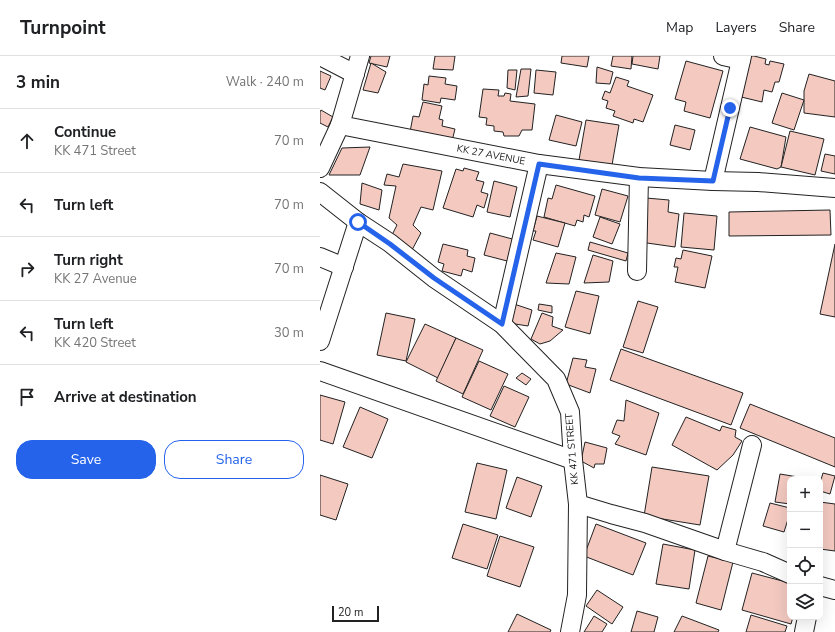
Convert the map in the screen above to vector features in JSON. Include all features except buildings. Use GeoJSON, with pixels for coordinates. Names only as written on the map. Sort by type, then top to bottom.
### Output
{"type":"FeatureCollection","features":[{"type":"Feature","properties":{"kind":"street"},"geometry":{"type":"LineString","coordinates":[[320,56],[356,74]]}},
{"type":"Feature","properties":{"kind":"street"},"geometry":{"type":"LineString","coordinates":[[320,168],[340,125],[360,56]]}},
{"type":"Feature","properties":{"kind":"street"},"geometry":{"type":"LineString","coordinates":[[713,181],[742,58],[723,56]]}},
{"type":"Feature","properties":{"kind":"street","name":"KK 27 AVENUE"},"geometry":{"type":"LineString","coordinates":[[340,125],[539,164],[639,178],[758,182],[835,188]]}},
{"type":"Feature","properties":{"kind":"street"},"geometry":{"type":"LineString","coordinates":[[502,324],[539,164]]}},
{"type":"Feature","properties":{"kind":"street"},"geometry":{"type":"LineString","coordinates":[[637,271],[639,178]]}},
{"type":"Feature","properties":{"kind":"street","name":"KK 471 STREET"},"geometry":{"type":"LineString","coordinates":[[320,192],[434,278],[502,324],[556,379],[570,412],[578,504],[577,595],[570,632]]}},
{"type":"Feature","properties":{"kind":"street"},"geometry":{"type":"LineString","coordinates":[[320,341],[358,222]]}},
{"type":"Feature","properties":{"kind":"street"},"geometry":{"type":"LineString","coordinates":[[320,256],[344,267]]}},
{"type":"Feature","properties":{"kind":"street"},"geometry":{"type":"LineString","coordinates":[[320,371],[573,460]]}},
{"type":"Feature","properties":{"kind":"street"},"geometry":{"type":"LineString","coordinates":[[725,551],[752,445]]}},
{"type":"Feature","properties":{"kind":"street"},"geometry":{"type":"LineString","coordinates":[[578,504],[645,522],[725,551],[763,562],[787,573]]}},
{"type":"Feature","properties":{"kind":"street"},"geometry":{"type":"LineString","coordinates":[[823,587],[835,590]]}},
{"type":"Feature","properties":{"kind":"street"},"geometry":{"type":"LineString","coordinates":[[804,632],[806,620]]}},
{"type":"Feature","properties":{"kind":"route"},"geometry":{"type":"LineString","coordinates":[[358,222],[390,244],[434,278],[502,324],[539,164],[639,178],[713,181],[730,108]]}}]}
